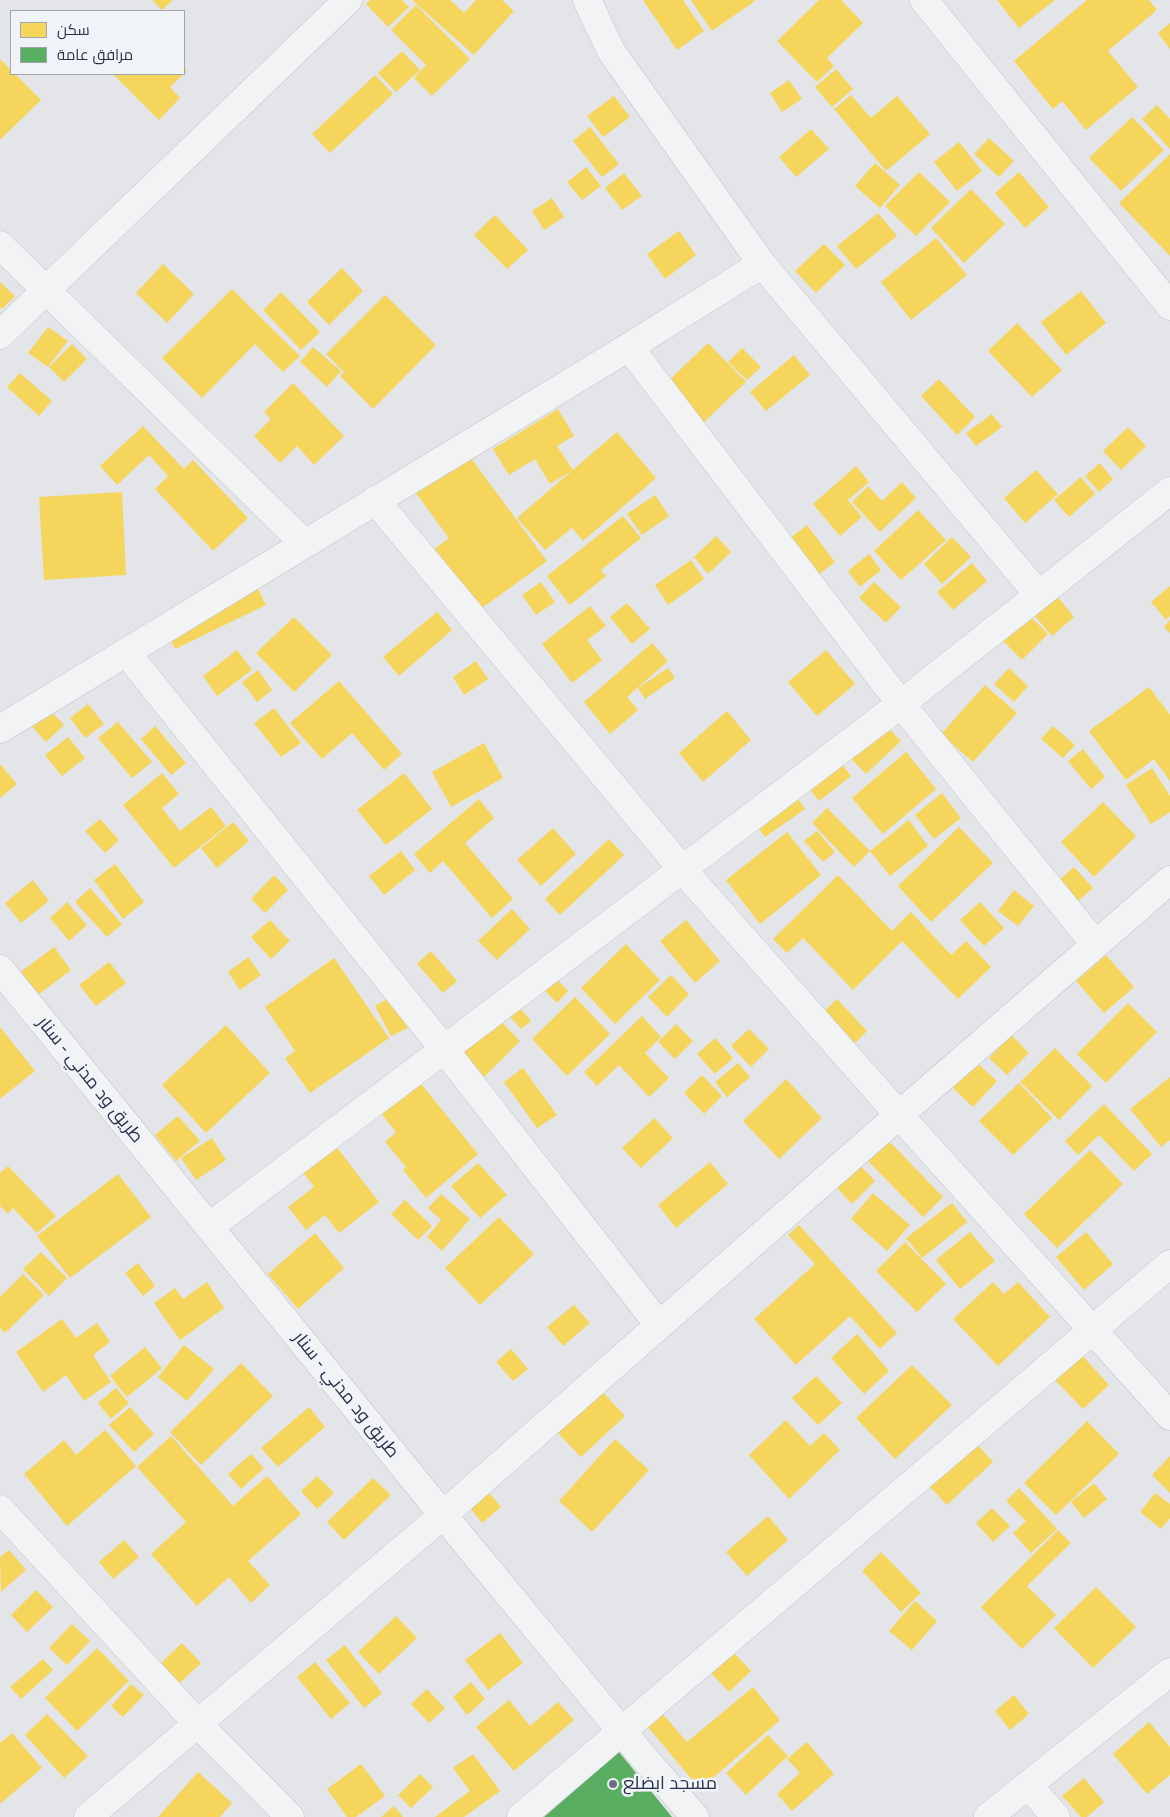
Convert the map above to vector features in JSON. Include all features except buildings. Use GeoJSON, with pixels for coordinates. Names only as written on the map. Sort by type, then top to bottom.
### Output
{"type":"FeatureCollection","features":[{"type":"Feature","properties":{"kind":"street"},"geometry":{"type":"LineString","coordinates":[[0,335],[348,0]]}},
{"type":"Feature","properties":{"kind":"street"},"geometry":{"type":"LineString","coordinates":[[587,0],[611,51],[762,264],[1038,594]]}},
{"type":"Feature","properties":{"kind":"street"},"geometry":{"type":"LineString","coordinates":[[924,0],[1170,306]]}},
{"type":"Feature","properties":{"kind":"street"},"geometry":{"type":"LineString","coordinates":[[0,245],[304,543]]}},
{"type":"Feature","properties":{"kind":"street"},"geometry":{"type":"LineString","coordinates":[[0,729],[629,347],[762,264]]}},
{"type":"Feature","properties":{"kind":"street"},"geometry":{"type":"LineString","coordinates":[[629,347],[901,704],[1095,944]]}},
{"type":"Feature","properties":{"kind":"street"},"geometry":{"type":"LineString","coordinates":[[209,1227],[901,704],[1170,491]]}},
{"type":"Feature","properties":{"kind":"street"},"geometry":{"type":"LineString","coordinates":[[375,500],[682,869],[899,1115],[1170,1416]]}},
{"type":"Feature","properties":{"kind":"street"},"geometry":{"type":"LineString","coordinates":[[126,652],[444,1049],[659,1325]]}},
{"type":"Feature","properties":{"kind":"street"},"geometry":{"type":"LineString","coordinates":[[88,1817],[443,1515],[1170,880]]}},
{"type":"Feature","properties":{"kind":"street","name":"طريق ود مدني - سنار"},"geometry":{"type":"LineString","coordinates":[[0,969],[443,1515],[622,1732],[695,1817]]}},
{"type":"Feature","properties":{"kind":"street"},"geometry":{"type":"LineString","coordinates":[[521,1817],[1170,1264]]}},
{"type":"Feature","properties":{"kind":"street"},"geometry":{"type":"LineString","coordinates":[[0,1509],[198,1724],[290,1817]]}},
{"type":"Feature","properties":{"kind":"street"},"geometry":{"type":"LineString","coordinates":[[988,1817],[1170,1672]]}},
{"type":"Feature","properties":{"kind":"street"},"geometry":{"type":"LineString","coordinates":[[1028,1785],[1056,1817]]}},
{"type":"Feature","properties":{"kind":"place","name":"مسجد ابضلع"},"geometry":{"type":"Point","coordinates":[613,1784]}}]}
